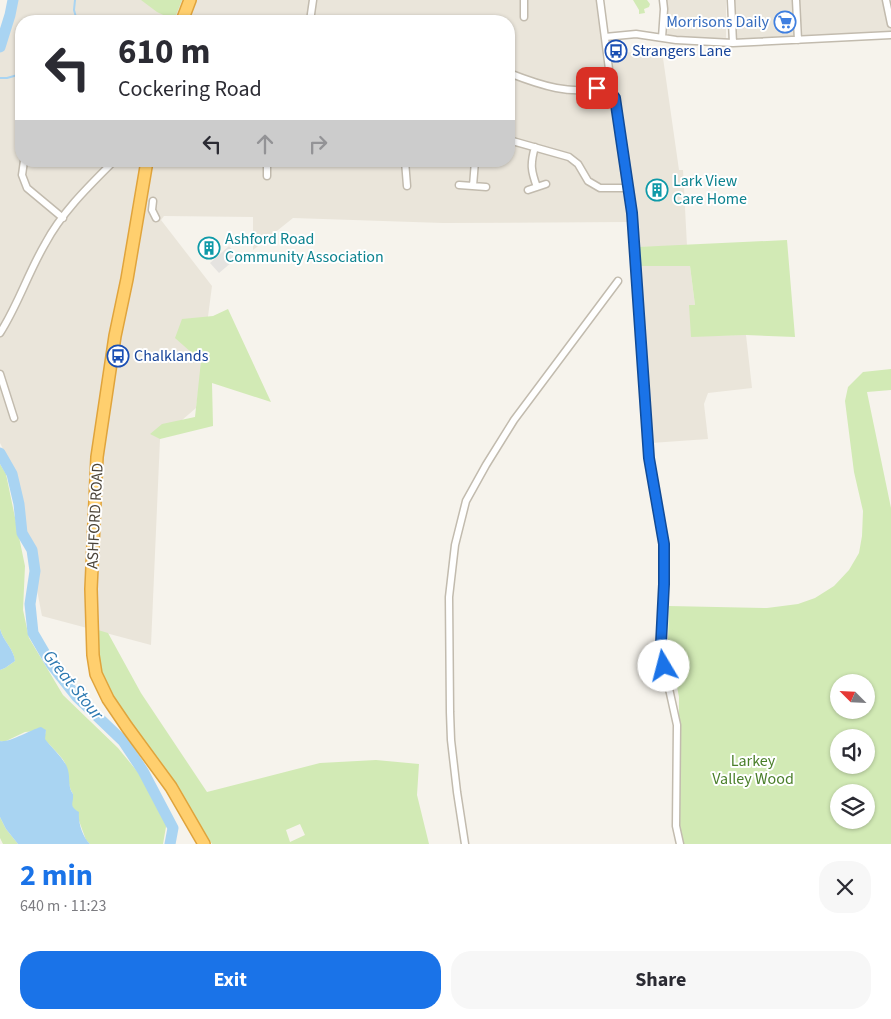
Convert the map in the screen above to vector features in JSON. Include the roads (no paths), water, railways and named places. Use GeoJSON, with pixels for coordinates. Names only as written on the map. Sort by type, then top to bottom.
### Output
{"type":"FeatureCollection","features":[{"type":"Feature","properties":{"kind":"highway"},"geometry":{"type":"LineString","coordinates":[[186,15],[190,0]]}},
{"type":"Feature","properties":{"kind":"highway","name":"ASHFORD ROAD"},"geometry":{"type":"LineString","coordinates":[[146,167],[127,279],[115,336],[97,457],[91,589],[93,654],[96,674],[108,699],[126,727],[171,786],[204,844]]}},
{"type":"Feature","properties":{"kind":"street"},"geometry":{"type":"LineString","coordinates":[[311,15],[312,0]]}},
{"type":"Feature","properties":{"kind":"street"},"geometry":{"type":"LineString","coordinates":[[524,0],[524,17]]}},
{"type":"Feature","properties":{"kind":"street"},"geometry":{"type":"LineString","coordinates":[[515,74],[566,90],[587,90],[605,85],[610,75],[600,0]]}},
{"type":"Feature","properties":{"kind":"street"},"geometry":{"type":"LineString","coordinates":[[662,38],[663,0]]}},
{"type":"Feature","properties":{"kind":"street"},"geometry":{"type":"LineString","coordinates":[[731,0],[733,43]]}},
{"type":"Feature","properties":{"kind":"street"},"geometry":{"type":"LineString","coordinates":[[796,0],[798,40]]}},
{"type":"Feature","properties":{"kind":"street"},"geometry":{"type":"LineString","coordinates":[[886,0],[891,24]]}},
{"type":"Feature","properties":{"kind":"street"},"geometry":{"type":"LineString","coordinates":[[605,38],[636,34],[676,40],[733,43],[891,35]]}},
{"type":"Feature","properties":{"kind":"street"},"geometry":{"type":"LineString","coordinates":[[605,85],[615,98],[629,188],[637,271],[649,458],[664,544],[661,643],[677,725],[676,826],[680,844]]}},
{"type":"Feature","properties":{"kind":"street"},"geometry":{"type":"LineString","coordinates":[[515,142],[564,155],[574,160],[588,181],[600,188],[629,188]]}},
{"type":"Feature","properties":{"kind":"street"},"geometry":{"type":"LineString","coordinates":[[535,147],[531,162],[531,172],[537,187]]}},
{"type":"Feature","properties":{"kind":"street"},"geometry":{"type":"LineString","coordinates":[[23,167],[22,174],[27,188],[63,218]]}},
{"type":"Feature","properties":{"kind":"street"},"geometry":{"type":"LineString","coordinates":[[0,333],[19,301],[46,242],[80,194],[108,167]]}},
{"type":"Feature","properties":{"kind":"street"},"geometry":{"type":"LineString","coordinates":[[267,176],[268,167]]}},
{"type":"Feature","properties":{"kind":"street"},"geometry":{"type":"LineString","coordinates":[[405,167],[407,186]]}},
{"type":"Feature","properties":{"kind":"street"},"geometry":{"type":"LineString","coordinates":[[473,186],[475,167]]}},
{"type":"Feature","properties":{"kind":"street"},"geometry":{"type":"LineString","coordinates":[[528,190],[546,184]]}},
{"type":"Feature","properties":{"kind":"street"},"geometry":{"type":"LineString","coordinates":[[459,185],[486,186]]}},
{"type":"Feature","properties":{"kind":"street"},"geometry":{"type":"LineString","coordinates":[[153,201],[152,210],[156,218]]}},
{"type":"Feature","properties":{"kind":"street"},"geometry":{"type":"LineString","coordinates":[[465,844],[456,792],[450,712],[449,597],[455,545],[466,501],[514,420],[618,281]]}},
{"type":"Feature","properties":{"kind":"street"},"geometry":{"type":"LineString","coordinates":[[0,374],[5,406],[14,418]]}},
{"type":"Feature","properties":{"kind":"water"},"geometry":{"type":"Polygon","coordinates":[[[0,629],[13,653],[15,661],[0,670],[0,629]]]}},
{"type":"Feature","properties":{"kind":"water"},"geometry":{"type":"Polygon","coordinates":[[[41,727],[46,730],[45,739],[67,767],[70,788],[73,794],[73,806],[79,812],[81,829],[90,844],[18,844],[6,829],[0,817],[0,741],[9,740],[41,727]]]}},
{"type":"Feature","properties":{"kind":"waterway","name":"Great Stour"},"geometry":{"type":"LineString","coordinates":[[0,47],[13,0]]}},
{"type":"Feature","properties":{"kind":"waterway"},"geometry":{"type":"LineString","coordinates":[[75,0],[75,15]]}},
{"type":"Feature","properties":{"kind":"waterway"},"geometry":{"type":"LineString","coordinates":[[0,78],[15,76]]}},
{"type":"Feature","properties":{"kind":"waterway","name":"Great Stour"},"geometry":{"type":"LineString","coordinates":[[0,453],[12,474],[19,504],[22,533],[32,550],[35,571],[30,604],[33,633],[51,664],[77,697],[123,741],[143,771],[173,828],[170,844]]}},
{"type":"Feature","properties":{"kind":"place","name":"Morrisons Daily"},"geometry":{"type":"Point","coordinates":[785,22]}},
{"type":"Feature","properties":{"kind":"place","name":"Strangers Lane"},"geometry":{"type":"Point","coordinates":[616,51]}},
{"type":"Feature","properties":{"kind":"place","name":"Lark View Care Home"},"geometry":{"type":"Point","coordinates":[657,190]}},
{"type":"Feature","properties":{"kind":"place","name":"Ashford Road Community Association"},"geometry":{"type":"Point","coordinates":[209,248]}},
{"type":"Feature","properties":{"kind":"place","name":"Chalklands"},"geometry":{"type":"Point","coordinates":[118,356]}},
{"type":"Feature","properties":{"kind":"park label","name":"Larkey Valley Wood"},"geometry":{"type":"Point","coordinates":[753,770]}}]}
